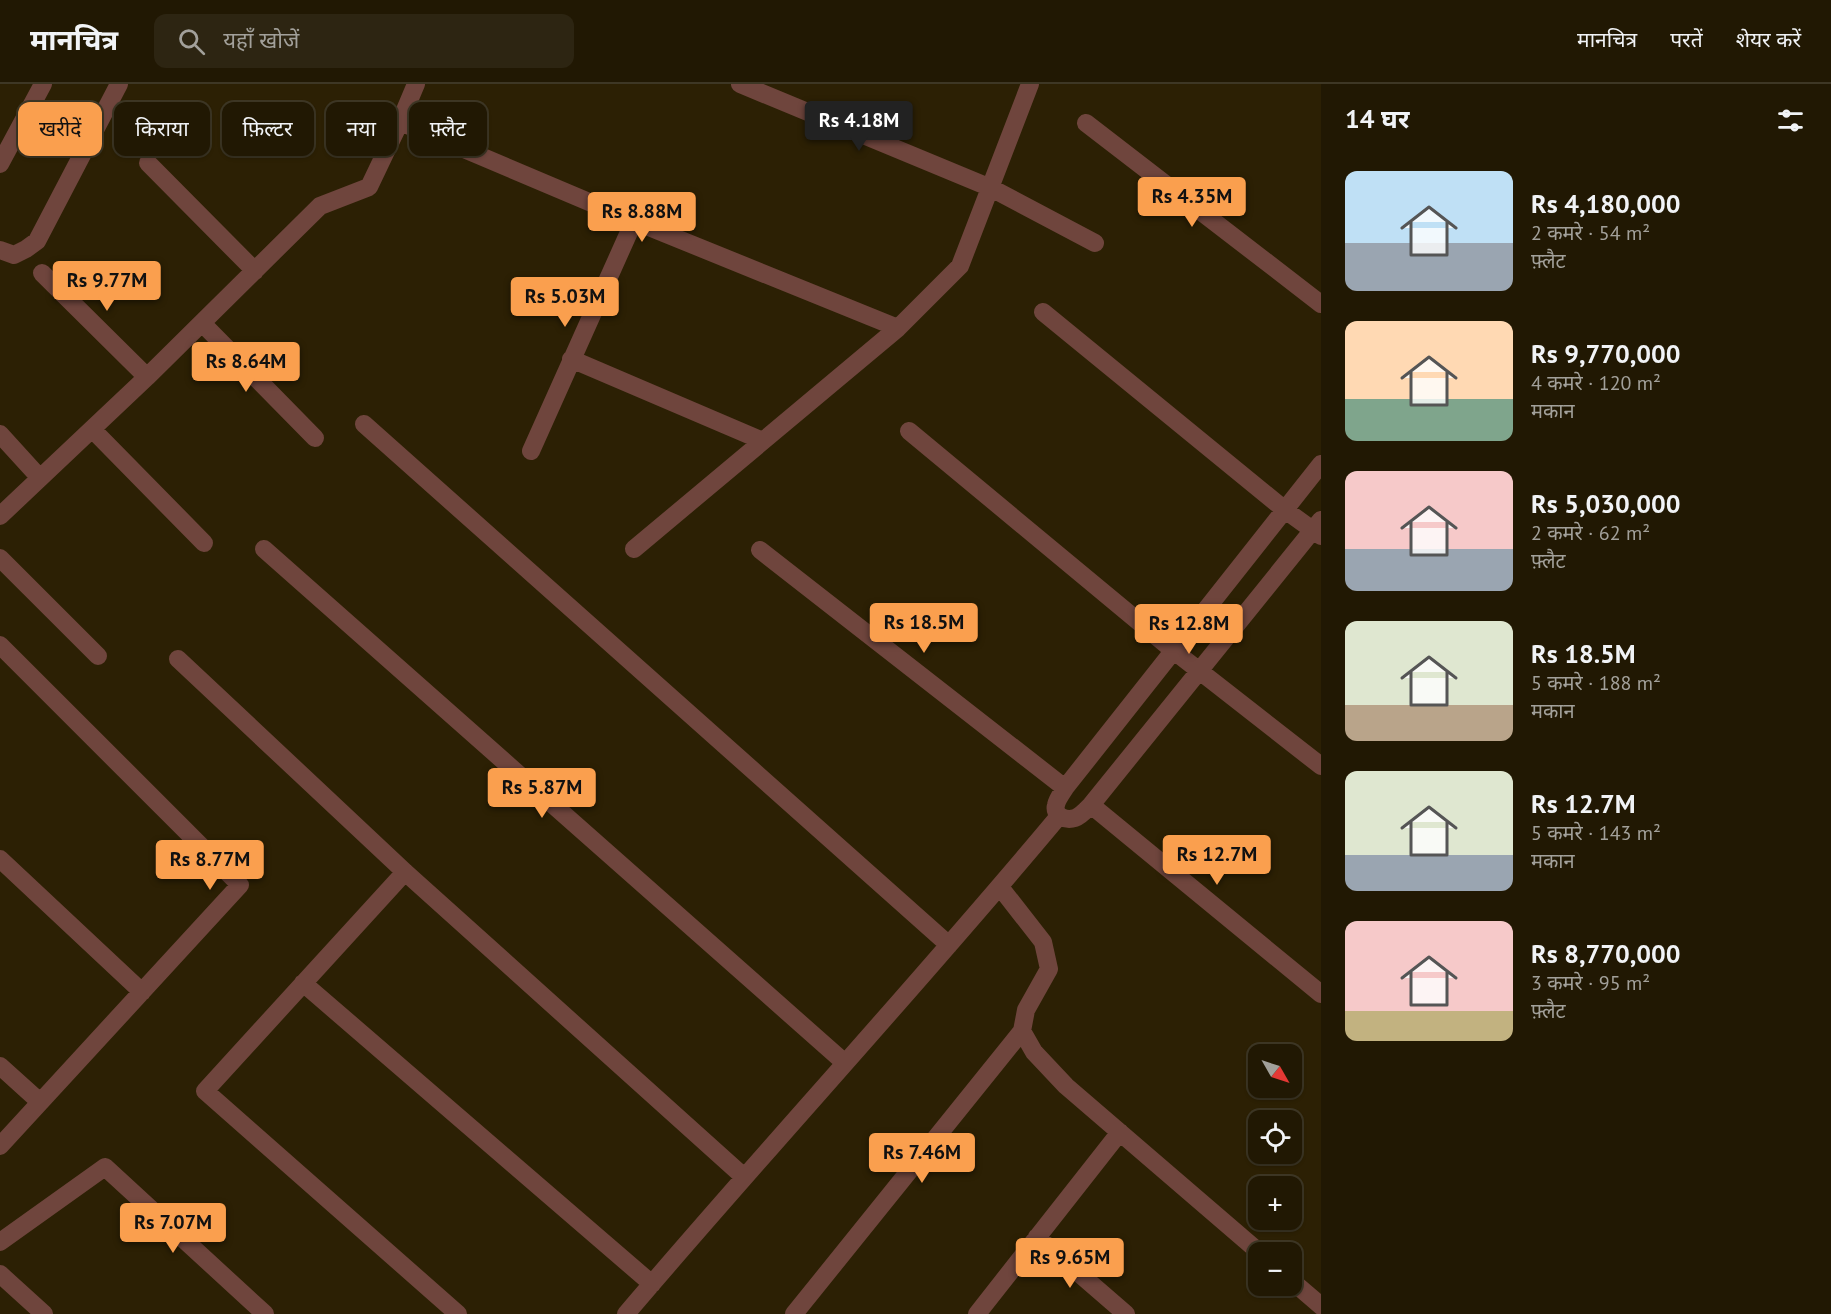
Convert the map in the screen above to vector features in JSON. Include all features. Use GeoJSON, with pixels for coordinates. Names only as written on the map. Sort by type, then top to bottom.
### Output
{"type":"FeatureCollection","features":[{"type":"Feature","properties":{"kind":"street"},"geometry":{"type":"LineString","coordinates":[[0,164],[43,84]]}},
{"type":"Feature","properties":{"kind":"street"},"geometry":{"type":"LineString","coordinates":[[0,250],[14,255],[37,241],[119,84]]}},
{"type":"Feature","properties":{"kind":"street"},"geometry":{"type":"LineString","coordinates":[[0,516],[202,323],[320,206],[369,187],[416,84]]}},
{"type":"Feature","properties":{"kind":"street"},"geometry":{"type":"LineString","coordinates":[[741,84],[992,188],[1095,243]]}},
{"type":"Feature","properties":{"kind":"street"},"geometry":{"type":"LineString","coordinates":[[634,549],[898,328],[960,266],[992,188],[1030,84]]}},
{"type":"Feature","properties":{"kind":"street"},"geometry":{"type":"LineString","coordinates":[[400,122],[634,221],[898,328]]}},
{"type":"Feature","properties":{"kind":"street"},"geometry":{"type":"LineString","coordinates":[[1086,123],[1321,304]]}},
{"type":"Feature","properties":{"kind":"street"},"geometry":{"type":"LineString","coordinates":[[148,163],[255,271]]}},
{"type":"Feature","properties":{"kind":"street"},"geometry":{"type":"LineString","coordinates":[[531,451],[634,221]]}},
{"type":"Feature","properties":{"kind":"street"},"geometry":{"type":"LineString","coordinates":[[42,273],[147,376]]}},
{"type":"Feature","properties":{"kind":"street"},"geometry":{"type":"LineString","coordinates":[[1043,312],[1285,510],[1318,528],[1091,806],[1078,817],[1066,819],[1059,816],[1055,811],[1056,803],[1065,788],[1174,651],[1285,510],[1321,464]]}},
{"type":"Feature","properties":{"kind":"street"},"geometry":{"type":"LineString","coordinates":[[202,323],[315,438]]}},
{"type":"Feature","properties":{"kind":"street"},"geometry":{"type":"LineString","coordinates":[[571,359],[763,441]]}},
{"type":"Feature","properties":{"kind":"street"},"geometry":{"type":"LineString","coordinates":[[364,424],[949,945]]}},
{"type":"Feature","properties":{"kind":"street"},"geometry":{"type":"LineString","coordinates":[[92,429],[204,543]]}},
{"type":"Feature","properties":{"kind":"street"},"geometry":{"type":"LineString","coordinates":[[909,431],[1174,651],[1321,766]]}},
{"type":"Feature","properties":{"kind":"street"},"geometry":{"type":"LineString","coordinates":[[0,434],[40,478]]}},
{"type":"Feature","properties":{"kind":"street"},"geometry":{"type":"LineString","coordinates":[[264,549],[845,1063]]}},
{"type":"Feature","properties":{"kind":"street"},"geometry":{"type":"LineString","coordinates":[[760,550],[1065,788]]}},
{"type":"Feature","properties":{"kind":"street"},"geometry":{"type":"LineString","coordinates":[[0,558],[98,656]]}},
{"type":"Feature","properties":{"kind":"street"},"geometry":{"type":"LineString","coordinates":[[0,645],[240,885],[0,1146]]}},
{"type":"Feature","properties":{"kind":"street"},"geometry":{"type":"LineString","coordinates":[[178,659],[405,872],[744,1177]]}},
{"type":"Feature","properties":{"kind":"street"},"geometry":{"type":"LineString","coordinates":[[1091,806],[1321,994]]}},
{"type":"Feature","properties":{"kind":"street"},"geometry":{"type":"LineString","coordinates":[[626,1314],[1000,887],[1059,816]]}},
{"type":"Feature","properties":{"kind":"street"},"geometry":{"type":"LineString","coordinates":[[0,859],[142,992]]}},
{"type":"Feature","properties":{"kind":"street"},"geometry":{"type":"LineString","coordinates":[[405,872],[205,1091],[458,1314]]}},
{"type":"Feature","properties":{"kind":"street"},"geometry":{"type":"LineString","coordinates":[[794,1314],[1022,1031],[1026,1010],[1049,969],[1043,942],[1000,887]]}},
{"type":"Feature","properties":{"kind":"street"},"geometry":{"type":"LineString","coordinates":[[303,983],[652,1284]]}},
{"type":"Feature","properties":{"kind":"street"},"geometry":{"type":"LineString","coordinates":[[1022,1031],[1034,1052],[1066,1086],[1248,1243]]}},
{"type":"Feature","properties":{"kind":"street"},"geometry":{"type":"LineString","coordinates":[[0,1066],[40,1102]]}},
{"type":"Feature","properties":{"kind":"street"},"geometry":{"type":"LineString","coordinates":[[977,1314],[1120,1132]]}},
{"type":"Feature","properties":{"kind":"street"},"geometry":{"type":"LineString","coordinates":[[0,1242],[105,1167],[265,1314]]}},
{"type":"Feature","properties":{"kind":"street"},"geometry":{"type":"LineString","coordinates":[[1037,1238],[1126,1314]]}},
{"type":"Feature","properties":{"kind":"street"},"geometry":{"type":"LineString","coordinates":[[0,1274],[44,1314]]}},
{"type":"Feature","properties":{"kind":"street"},"geometry":{"type":"LineString","coordinates":[[1302,1290],[1321,1306]]}}]}
